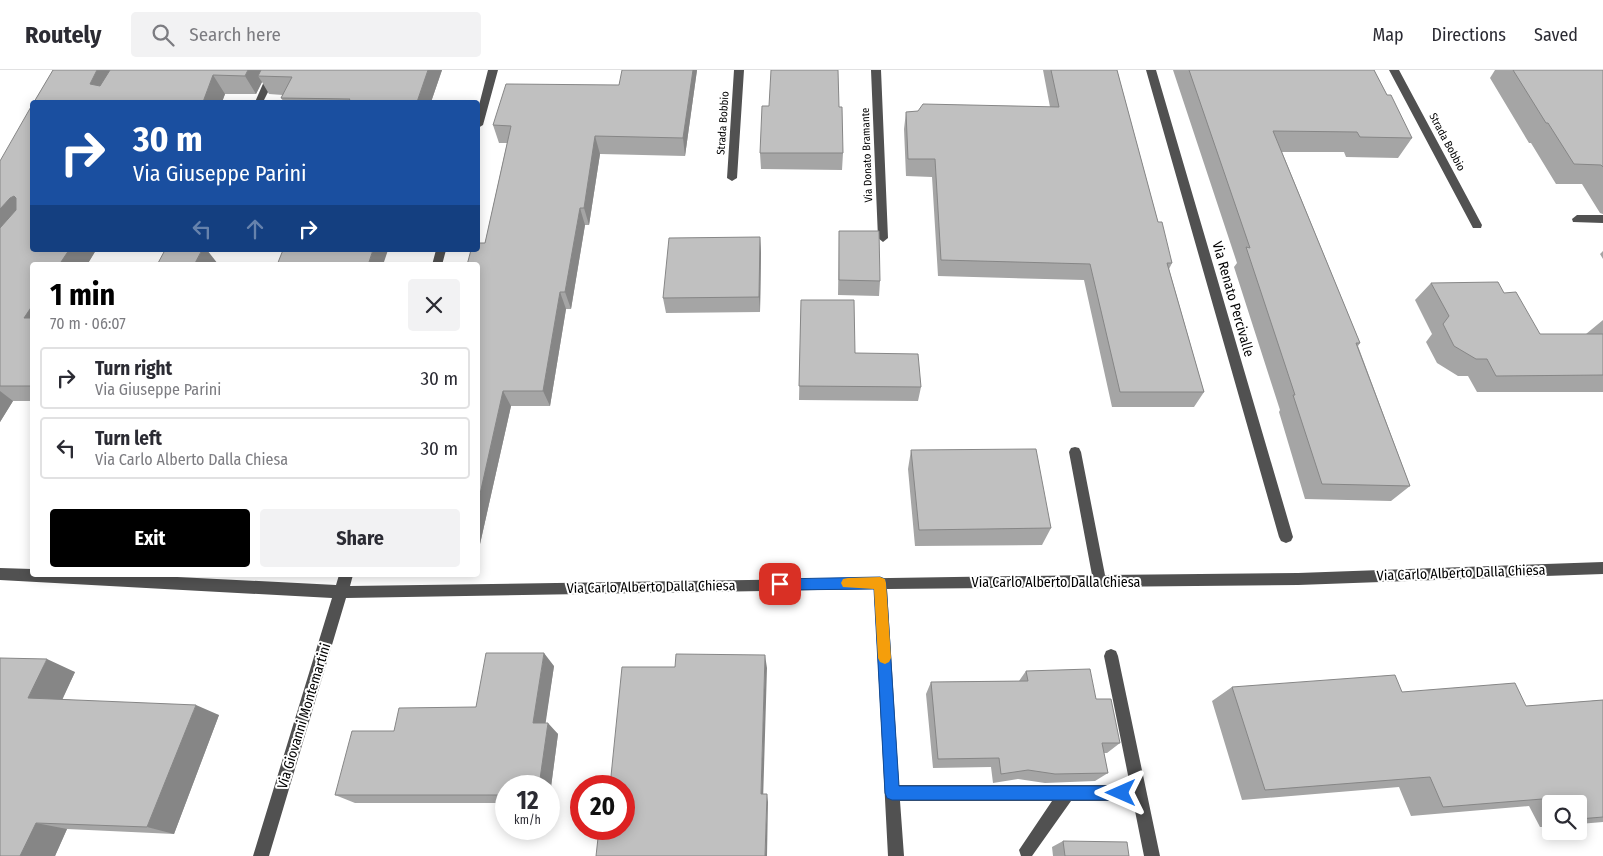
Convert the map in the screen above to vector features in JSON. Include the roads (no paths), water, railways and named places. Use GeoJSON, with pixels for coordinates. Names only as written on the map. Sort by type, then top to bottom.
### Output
{"type":"FeatureCollection","features":[{"type":"Feature","properties":{"kind":"street"},"geometry":{"type":"LineString","coordinates":[[259,100],[274,70]]}},
{"type":"Feature","properties":{"kind":"street"},"geometry":{"type":"LineString","coordinates":[[480,118],[493,70]]}},
{"type":"Feature","properties":{"kind":"street","name":"Strada Bobbio"},"geometry":{"type":"LineString","coordinates":[[732,178],[739,70]]}},
{"type":"Feature","properties":{"kind":"street","name":"Via Donato Bramante"},"geometry":{"type":"LineString","coordinates":[[876,70],[883,238]]}},
{"type":"Feature","properties":{"kind":"street","name":"Via Renato Percivalle"},"geometry":{"type":"LineString","coordinates":[[1151,70],[1286,537]]}},
{"type":"Feature","properties":{"kind":"street","name":"Strada Bobbio"},"geometry":{"type":"LineString","coordinates":[[1394,70],[1477,225]]}},
{"type":"Feature","properties":{"kind":"street"},"geometry":{"type":"LineString","coordinates":[[1577,219],[1603,219]]}},
{"type":"Feature","properties":{"kind":"street"},"geometry":{"type":"LineString","coordinates":[[1075,452],[1100,581]]}},
{"type":"Feature","properties":{"kind":"street","name":"Via Carlo Alberto Dalla Chiesa"},"geometry":{"type":"LineString","coordinates":[[57,577],[341,592],[880,583],[1298,579],[1603,568]]}},
{"type":"Feature","properties":{"kind":"street","name":"Via Carlo Alberto Dalla Chiesa"},"geometry":{"type":"LineString","coordinates":[[0,574],[30,576]]}},
{"type":"Feature","properties":{"kind":"street","name":"Via Giovanni Montemartini"},"geometry":{"type":"LineString","coordinates":[[261,856],[345,577]]}},
{"type":"Feature","properties":{"kind":"street"},"geometry":{"type":"LineString","coordinates":[[880,583],[896,856]]}},
{"type":"Feature","properties":{"kind":"street"},"geometry":{"type":"LineString","coordinates":[[1111,656],[1152,856]]}},
{"type":"Feature","properties":{"kind":"street"},"geometry":{"type":"LineString","coordinates":[[892,793],[1139,793]]}},
{"type":"Feature","properties":{"kind":"street"},"geometry":{"type":"LineString","coordinates":[[1027,850],[1067,793]]}}]}
